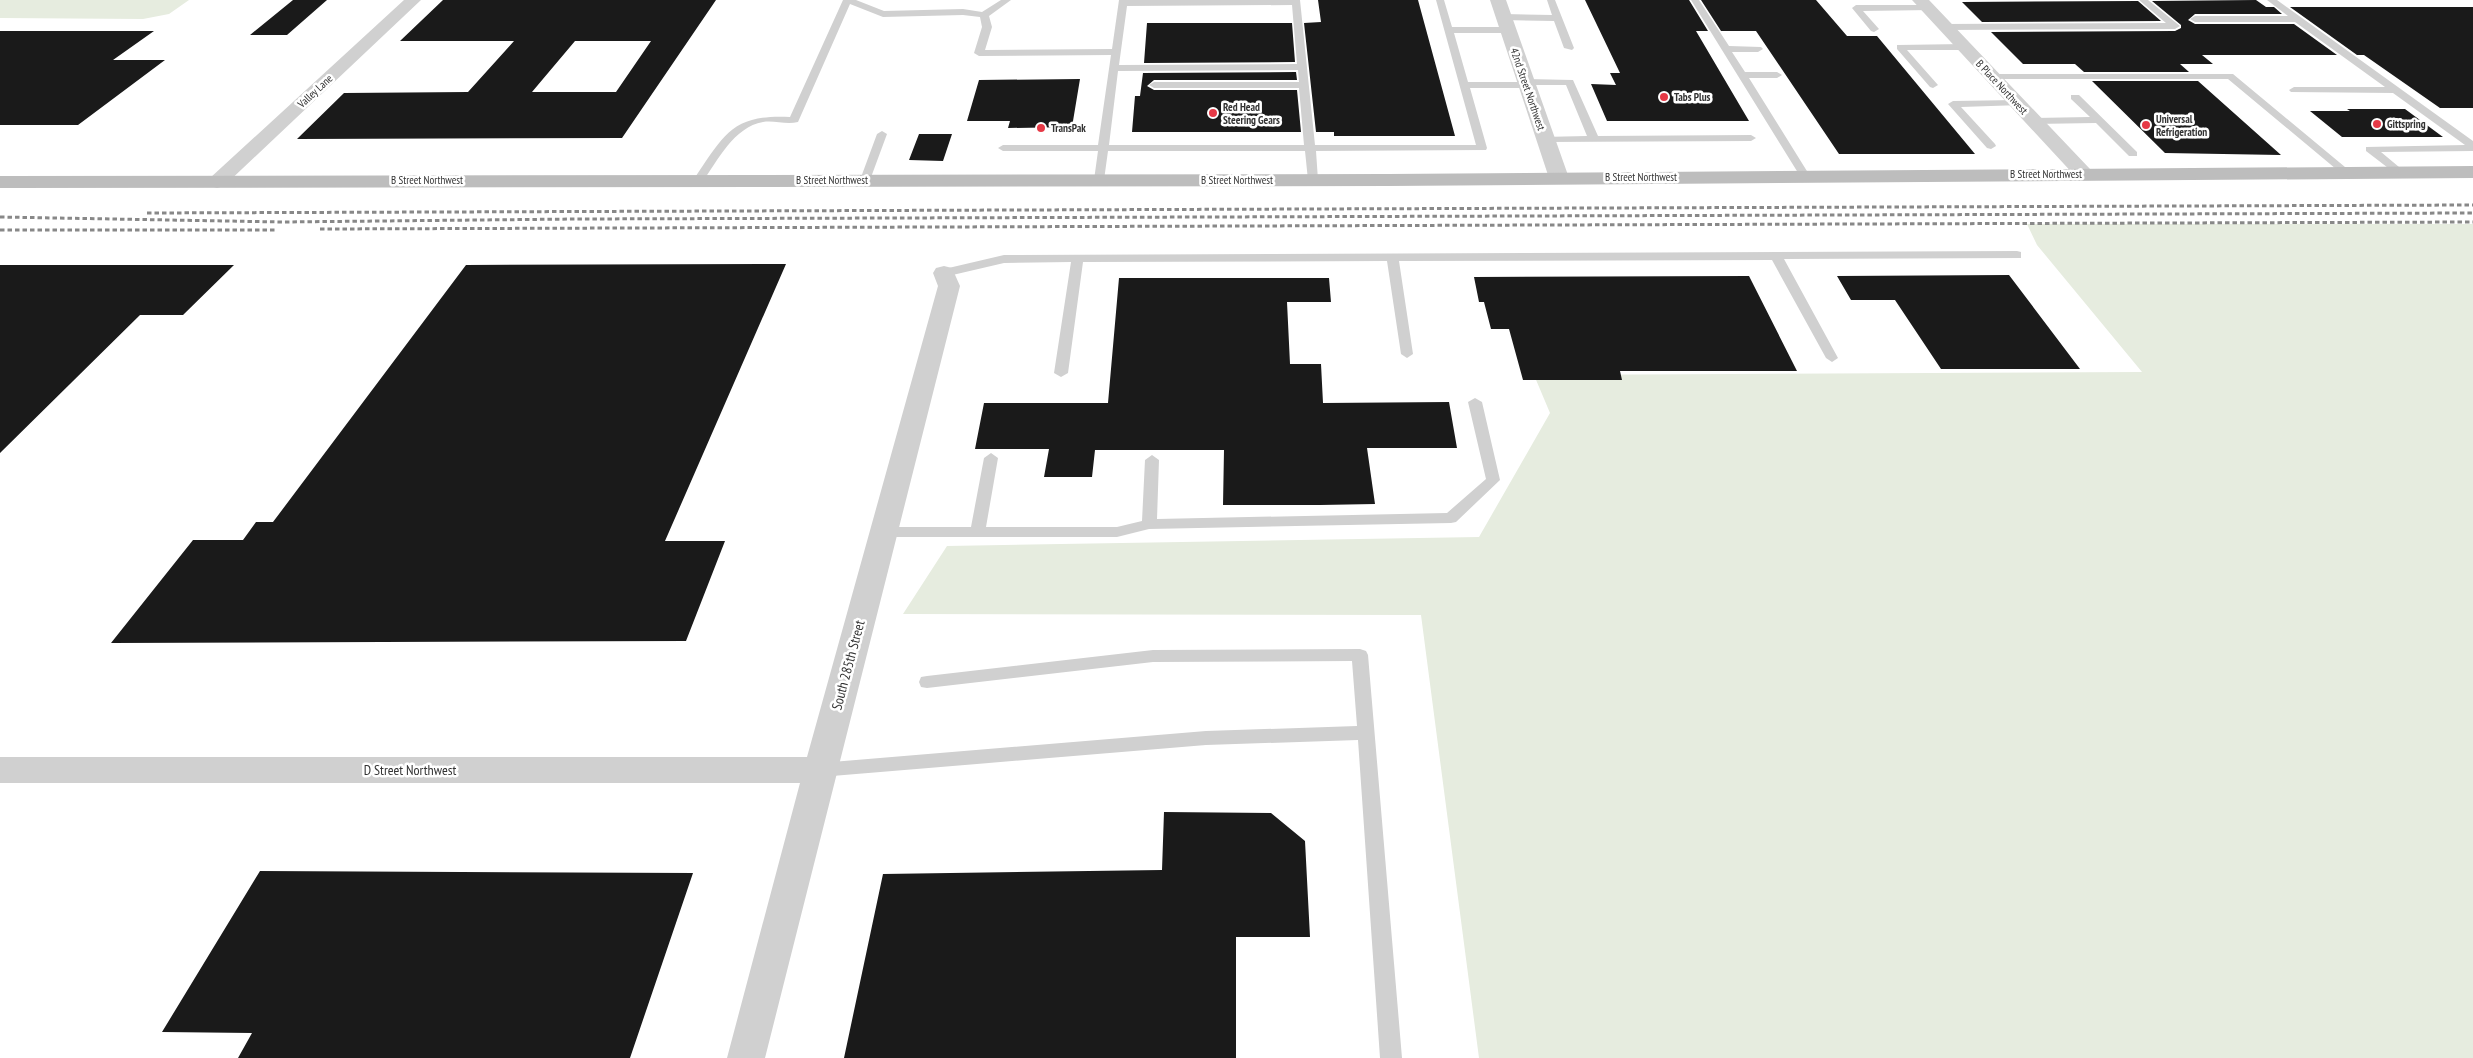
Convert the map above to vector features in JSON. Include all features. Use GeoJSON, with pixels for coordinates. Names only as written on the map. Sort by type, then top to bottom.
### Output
{"type":"FeatureCollection","features":[{"type":"Feature","properties":{"kind":"street","name":"Valley Lane"},"geometry":{"type":"LineString","coordinates":[[217,182],[413,0]]}},
{"type":"Feature","properties":{"kind":"street","name":"42nd Street Northwest"},"geometry":{"type":"LineString","coordinates":[[1498,0],[1559,178]]}},
{"type":"Feature","properties":{"kind":"street","name":"B Place Northwest"},"geometry":{"type":"LineString","coordinates":[[1924,4],[2083,173]]}},
{"type":"Feature","properties":{"kind":"street","name":"B Street Northwest"},"geometry":{"type":"LineString","coordinates":[[0,182],[699,179],[1313,180],[2083,173],[2473,172]]}},
{"type":"Feature","properties":{"kind":"street","name":"South 285th Street"},"geometry":{"type":"LineString","coordinates":[[746,1058],[820,770],[949,286],[944,273]]}},
{"type":"Feature","properties":{"kind":"street","name":"D Street Northwest"},"geometry":{"type":"LineString","coordinates":[[0,770],[820,770]]}},
{"type":"Feature","properties":{"kind":"lane"},"geometry":{"type":"LineString","coordinates":[[699,179],[730,138],[750,122],[762,119],[794,120],[848,0],[883,14],[963,12],[984,14],[1007,0]]}},
{"type":"Feature","properties":{"kind":"lane"},"geometry":{"type":"LineString","coordinates":[[1003,148],[1482,148],[1440,0]]}},
{"type":"Feature","properties":{"kind":"lane"},"geometry":{"type":"LineString","coordinates":[[1551,0],[1570,48]]}},
{"type":"Feature","properties":{"kind":"lane"},"geometry":{"type":"LineString","coordinates":[[1695,0],[1805,176]]}},
{"type":"Feature","properties":{"kind":"lane"},"geometry":{"type":"LineString","coordinates":[[1849,0],[1874,29]]}},
{"type":"Feature","properties":{"kind":"lane"},"geometry":{"type":"LineString","coordinates":[[1945,26],[2175,26],[2143,0]]}},
{"type":"Feature","properties":{"kind":"lane"},"geometry":{"type":"LineString","coordinates":[[2271,0],[2396,90],[2468,138],[2473,147],[2370,149],[2400,172]]}},
{"type":"Feature","properties":{"kind":"lane"},"geometry":{"type":"LineString","coordinates":[[1099,180],[1123,2],[1296,1],[1313,180]]}},
{"type":"Feature","properties":{"kind":"lane"},"geometry":{"type":"LineString","coordinates":[[1856,8],[1924,4]]}},
{"type":"Feature","properties":{"kind":"lane"},"geometry":{"type":"LineString","coordinates":[[984,14],[988,27],[979,53],[1116,52]]}},
{"type":"Feature","properties":{"kind":"lane"},"geometry":{"type":"LineString","coordinates":[[1450,30],[1557,18]]}},
{"type":"Feature","properties":{"kind":"lane"},"geometry":{"type":"LineString","coordinates":[[2195,19],[2297,19]]}},
{"type":"Feature","properties":{"kind":"lane"},"geometry":{"type":"LineString","coordinates":[[1933,85],[1900,47],[1964,47]]}},
{"type":"Feature","properties":{"kind":"lane"},"geometry":{"type":"LineString","coordinates":[[1726,49],[1758,50]]}},
{"type":"Feature","properties":{"kind":"lane"},"geometry":{"type":"LineString","coordinates":[[1114,68],[1302,68]]}},
{"type":"Feature","properties":{"kind":"lane"},"geometry":{"type":"LineString","coordinates":[[1742,75],[1777,75]]}},
{"type":"Feature","properties":{"kind":"lane"},"geometry":{"type":"LineString","coordinates":[[1992,77],[2230,76],[2346,172]]}},
{"type":"Feature","properties":{"kind":"lane"},"geometry":{"type":"LineString","coordinates":[[1464,85],[1570,82],[1594,139]]}},
{"type":"Feature","properties":{"kind":"lane"},"geometry":{"type":"LineString","coordinates":[[1154,85],[1304,85]]}},
{"type":"Feature","properties":{"kind":"lane"},"geometry":{"type":"LineString","coordinates":[[2294,90],[2396,90]]}},
{"type":"Feature","properties":{"kind":"lane"},"geometry":{"type":"LineString","coordinates":[[2075,97],[2133,154]]}},
{"type":"Feature","properties":{"kind":"lane"},"geometry":{"type":"LineString","coordinates":[[1991,146],[1953,104],[2017,103]]}},
{"type":"Feature","properties":{"kind":"lane"},"geometry":{"type":"LineString","coordinates":[[2034,121],[2099,120]]}},
{"type":"Feature","properties":{"kind":"lane"},"geometry":{"type":"LineString","coordinates":[[865,180],[882,134]]}},
{"type":"Feature","properties":{"kind":"lane"},"geometry":{"type":"LineString","coordinates":[[1546,139],[1751,138]]}},
{"type":"Feature","properties":{"kind":"lane"},"geometry":{"type":"LineString","coordinates":[[944,273],[1004,259],[2018,255]]}},
{"type":"Feature","properties":{"kind":"lane"},"geometry":{"type":"LineString","coordinates":[[1776,256],[1832,358]]}},
{"type":"Feature","properties":{"kind":"lane"},"geometry":{"type":"LineString","coordinates":[[1392,257],[1407,354]]}},
{"type":"Feature","properties":{"kind":"lane"},"geometry":{"type":"LineString","coordinates":[[1061,373],[1078,258]]}},
{"type":"Feature","properties":{"kind":"lane"},"geometry":{"type":"LineString","coordinates":[[883,532],[1117,532],[1149,524],[1452,518],[1493,480],[1475,402]]}},
{"type":"Feature","properties":{"kind":"lane"},"geometry":{"type":"LineString","coordinates":[[978,532],[991,458]]}},
{"type":"Feature","properties":{"kind":"lane"},"geometry":{"type":"LineString","coordinates":[[1149,524],[1152,460]]}},
{"type":"Feature","properties":{"kind":"lane"},"geometry":{"type":"LineString","coordinates":[[927,682],[1153,656],[1360,655],[1391,1058]]}},
{"type":"Feature","properties":{"kind":"lane"},"geometry":{"type":"LineString","coordinates":[[820,770],[1206,738],[1366,732]]}},
{"type":"Feature","properties":{"kind":"shaded area"},"geometry":{"type":"Polygon","coordinates":[[[0,0],[189,0],[169,14],[143,19],[0,18],[0,0]]]}},
{"type":"Feature","properties":{"kind":"shaded area"},"geometry":{"type":"Polygon","coordinates":[[[2027,224],[2473,224],[2473,1058],[1479,1058],[1421,615],[903,614],[947,546],[1479,537],[1550,413],[1534,375],[2142,372],[2037,245],[2027,224]]]}},
{"type":"Feature","properties":{"kind":"building"},"geometry":{"type":"Polygon","coordinates":[[[293,0],[327,0],[287,35],[250,35],[293,0]]]}},
{"type":"Feature","properties":{"kind":"building"},"geometry":{"type":"Polygon","coordinates":[[[443,0],[716,0],[622,138],[297,139],[344,93],[468,92],[514,41],[400,41],[443,0]],[[575,41],[532,92],[616,92],[651,41],[575,41]]]}},
{"type":"Feature","properties":{"kind":"building"},"geometry":{"type":"Polygon","coordinates":[[[1318,0],[1418,0],[1455,136],[1334,136],[1334,132],[1316,132],[1304,23],[1321,22],[1318,0]]]}},
{"type":"Feature","properties":{"kind":"building"},"geometry":{"type":"Polygon","coordinates":[[[1585,0],[1689,0],[1708,31],[1696,31],[1749,121],[1607,121],[1591,84],[1616,85],[1610,73],[1620,73],[1585,0]]]}},
{"type":"Feature","properties":{"kind":"building"},"geometry":{"type":"Polygon","coordinates":[[[1701,0],[1816,0],[1847,36],[1877,36],[1975,154],[1839,154],[1756,31],[1721,31],[1701,0]]]}},
{"type":"Feature","properties":{"kind":"building"},"geometry":{"type":"Polygon","coordinates":[[[2256,0],[2266,7],[2274,7],[2282,14],[2195,14],[2188,20],[2195,24],[2294,24],[2337,55],[2202,55],[2213,64],[2180,64],[2189,72],[2084,72],[2075,64],[2023,64],[1991,32],[2175,31],[2181,28],[2181,25],[2152,1],[2256,0]]]}},
{"type":"Feature","properties":{"kind":"building"},"geometry":{"type":"Polygon","coordinates":[[[2138,1],[2161,21],[1982,22],[1962,2],[2138,1]]]}},
{"type":"Feature","properties":{"kind":"building"},"geometry":{"type":"Polygon","coordinates":[[[2290,7],[2473,7],[2473,108],[2440,108],[2364,55],[2357,55],[2290,7]]]}},
{"type":"Feature","properties":{"kind":"building"},"geometry":{"type":"Polygon","coordinates":[[[1147,23],[1292,23],[1295,62],[1144,63],[1147,23]]]}},
{"type":"Feature","properties":{"kind":"building"},"geometry":{"type":"Polygon","coordinates":[[[0,31],[154,31],[113,60],[165,60],[78,125],[0,125],[0,31]]]}},
{"type":"Feature","properties":{"kind":"building"},"geometry":{"type":"Polygon","coordinates":[[[1296,72],[1297,80],[1154,80],[1147,86],[1154,90],[1297,90],[1301,132],[1132,132],[1135,96],[1140,96],[1143,73],[1296,72]]]}},
{"type":"Feature","properties":{"kind":"building"},"geometry":{"type":"Polygon","coordinates":[[[1080,79],[1072,127],[1008,128],[1010,121],[967,121],[979,80],[1080,79]]]}},
{"type":"Feature","properties":{"kind":"building"},"geometry":{"type":"Polygon","coordinates":[[[2092,81],[2198,81],[2281,155],[2165,153],[2092,81]]]}},
{"type":"Feature","properties":{"kind":"building"},"geometry":{"type":"Polygon","coordinates":[[[2347,109],[2405,109],[2443,137],[2342,137],[2310,111],[2350,111],[2347,109]]]}},
{"type":"Feature","properties":{"kind":"building"},"geometry":{"type":"Polygon","coordinates":[[[919,134],[952,134],[943,161],[909,160],[919,134]]]}},
{"type":"Feature","properties":{"kind":"building"},"geometry":{"type":"Polygon","coordinates":[[[786,264],[665,541],[725,541],[686,641],[111,643],[193,540],[243,540],[256,522],[273,522],[466,265],[786,264]]]}},
{"type":"Feature","properties":{"kind":"building"},"geometry":{"type":"Polygon","coordinates":[[[0,265],[234,265],[183,315],[140,315],[0,453],[0,265]]]}},
{"type":"Feature","properties":{"kind":"building"},"geometry":{"type":"Polygon","coordinates":[[[2009,275],[2080,369],[1941,369],[1895,300],[1851,300],[1837,276],[2009,275]]]}},
{"type":"Feature","properties":{"kind":"building"},"geometry":{"type":"Polygon","coordinates":[[[1749,276],[1797,371],[1620,371],[1622,380],[1523,380],[1509,329],[1491,329],[1484,302],[1479,302],[1474,277],[1749,276]]]}},
{"type":"Feature","properties":{"kind":"building"},"geometry":{"type":"Polygon","coordinates":[[[1119,278],[1329,278],[1331,302],[1287,302],[1290,364],[1321,364],[1323,403],[1449,402],[1457,448],[1367,448],[1375,504],[1320,505],[1223,505],[1224,450],[1095,450],[1092,477],[1044,477],[1049,449],[975,449],[984,403],[1108,403],[1119,278]]]}},
{"type":"Feature","properties":{"kind":"building"},"geometry":{"type":"Polygon","coordinates":[[[1164,812],[1271,813],[1305,841],[1310,937],[1236,937],[1236,1058],[844,1058],[883,874],[1162,870],[1164,812]]]}},
{"type":"Feature","properties":{"kind":"building"},"geometry":{"type":"Polygon","coordinates":[[[260,871],[693,873],[630,1058],[238,1058],[252,1033],[162,1032],[260,871]]]}},
{"type":"Feature","properties":{"kind":"railway"},"geometry":{"type":"LineString","coordinates":[[147,213],[2473,205]]}},
{"type":"Feature","properties":{"kind":"railway"},"geometry":{"type":"LineString","coordinates":[[0,217],[282,222],[576,219],[2473,213]]}},
{"type":"Feature","properties":{"kind":"railway"},"geometry":{"type":"LineString","coordinates":[[320,229],[2473,222]]}},
{"type":"Feature","properties":{"kind":"railway"},"geometry":{"type":"LineString","coordinates":[[0,230],[275,230]]}},
{"type":"Feature","properties":{"kind":"place","name":"Tabs Plus"},"geometry":{"type":"Point","coordinates":[1664,97]}},
{"type":"Feature","properties":{"kind":"place","name":"Red Head Steering Gears"},"geometry":{"type":"Point","coordinates":[1213,113]}},
{"type":"Feature","properties":{"kind":"place","name":"Gittspring"},"geometry":{"type":"Point","coordinates":[2377,124]}},
{"type":"Feature","properties":{"kind":"place","name":"Universal Refrigeration"},"geometry":{"type":"Point","coordinates":[2146,125]}},
{"type":"Feature","properties":{"kind":"place","name":"TransPak"},"geometry":{"type":"Point","coordinates":[1041,128]}}]}
